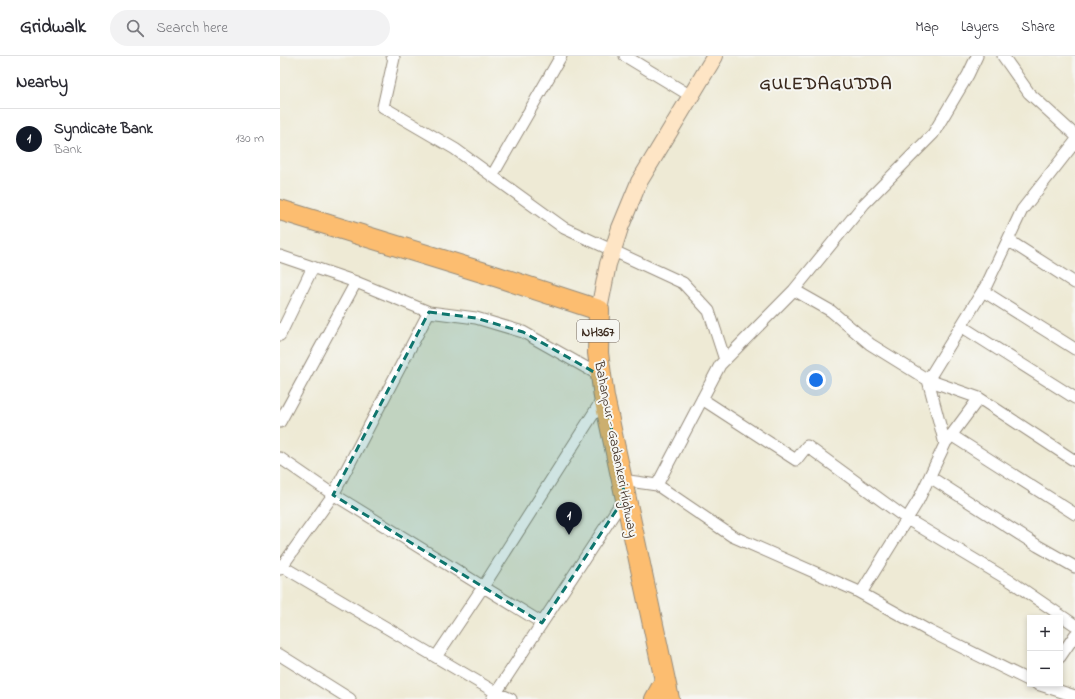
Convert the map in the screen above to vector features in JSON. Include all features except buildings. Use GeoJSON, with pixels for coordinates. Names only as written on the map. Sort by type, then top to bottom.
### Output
{"type":"FeatureCollection","features":[{"type":"Feature","properties":{"kind":"highway","name":"NH367"},"geometry":{"type":"LineString","coordinates":[[280,210],[498,277],[599,310]]}},
{"type":"Feature","properties":{"kind":"highway","name":"Bahanpur - Gadankeri Highway"},"geometry":{"type":"LineString","coordinates":[[599,310],[598,353],[604,397],[665,679]]}},
{"type":"Feature","properties":{"kind":"highway","name":"NH367"},"geometry":{"type":"LineString","coordinates":[[665,679],[669,699]]}},
{"type":"Feature","properties":{"kind":"main road"},"geometry":{"type":"LineString","coordinates":[[654,699],[665,679]]}},
{"type":"Feature","properties":{"kind":"street"},"geometry":{"type":"LineString","coordinates":[[392,56],[394,58],[384,107],[454,149],[564,228],[683,283],[709,311],[725,360]]}},
{"type":"Feature","properties":{"kind":"street"},"geometry":{"type":"LineString","coordinates":[[492,176],[561,56]]}},
{"type":"Feature","properties":{"kind":"street"},"geometry":{"type":"LineString","coordinates":[[625,56],[691,96]]}},
{"type":"Feature","properties":{"kind":"street"},"geometry":{"type":"LineString","coordinates":[[599,310],[612,250],[639,182],[715,56]]}},
{"type":"Feature","properties":{"kind":"street"},"geometry":{"type":"LineString","coordinates":[[657,485],[720,365],[794,290],[864,204],[933,134],[968,75],[977,56]]}},
{"type":"Feature","properties":{"kind":"street"},"geometry":{"type":"LineString","coordinates":[[1002,56],[1029,93],[1075,135]]}},
{"type":"Feature","properties":{"kind":"street"},"geometry":{"type":"LineString","coordinates":[[1075,142],[1022,210],[984,291],[928,380],[948,440],[1075,514]]}},
{"type":"Feature","properties":{"kind":"street"},"geometry":{"type":"LineString","coordinates":[[1008,240],[1075,283]]}},
{"type":"Feature","properties":{"kind":"street"},"geometry":{"type":"LineString","coordinates":[[280,256],[356,282],[429,312],[476,318],[523,332],[601,376]]}},
{"type":"Feature","properties":{"kind":"street"},"geometry":{"type":"LineString","coordinates":[[280,335],[313,267]]}},
{"type":"Feature","properties":{"kind":"street"},"geometry":{"type":"LineString","coordinates":[[280,422],[356,282]]}},
{"type":"Feature","properties":{"kind":"street"},"geometry":{"type":"LineString","coordinates":[[794,290],[830,311],[870,344],[928,380],[979,398],[1075,461]]}},
{"type":"Feature","properties":{"kind":"street"},"geometry":{"type":"LineString","coordinates":[[984,291],[1075,349]]}},
{"type":"Feature","properties":{"kind":"street"},"geometry":{"type":"LineString","coordinates":[[429,312],[333,494],[281,566],[436,657],[494,696],[511,699]]}},
{"type":"Feature","properties":{"kind":"street"},"geometry":{"type":"LineString","coordinates":[[961,326],[1075,398]]}},
{"type":"Feature","properties":{"kind":"street"},"geometry":{"type":"LineString","coordinates":[[436,657],[604,397]]}},
{"type":"Feature","properties":{"kind":"street"},"geometry":{"type":"LineString","coordinates":[[861,593],[918,501],[948,440],[979,398]]}},
{"type":"Feature","properties":{"kind":"street"},"geometry":{"type":"LineString","coordinates":[[702,399],[796,460],[807,446],[907,519],[1012,582],[1075,625]]}},
{"type":"Feature","properties":{"kind":"street"},"geometry":{"type":"LineString","coordinates":[[280,458],[333,494],[542,623]]}},
{"type":"Feature","properties":{"kind":"street"},"geometry":{"type":"LineString","coordinates":[[930,477],[1038,546],[1075,567]]}},
{"type":"Feature","properties":{"kind":"street"},"geometry":{"type":"LineString","coordinates":[[494,696],[542,623],[623,488],[657,485],[732,536],[861,593],[929,631],[1027,680]]}},
{"type":"Feature","properties":{"kind":"street"},"geometry":{"type":"LineString","coordinates":[[1063,653],[1075,635]]}},
{"type":"Feature","properties":{"kind":"street"},"geometry":{"type":"LineString","coordinates":[[280,655],[350,699]]}},
{"type":"Feature","properties":{"kind":"street"},"geometry":{"type":"LineString","coordinates":[[1049,687],[1075,696]]}},
{"type":"Feature","properties":{"kind":"highlighted area"},"geometry":{"type":"Polygon","coordinates":[[[429,312],[476,318],[523,332],[601,376],[625,497],[542,623],[333,495],[429,312]]]}},
{"type":"Feature","properties":{"kind":"place","name":"Syndicate Bank"},"geometry":{"type":"Point","coordinates":[569,535]}},
{"type":"Feature","properties":{"kind":"district","name":"GULEDAGUDDA"},"geometry":{"type":"Point","coordinates":[826,83]}}]}
